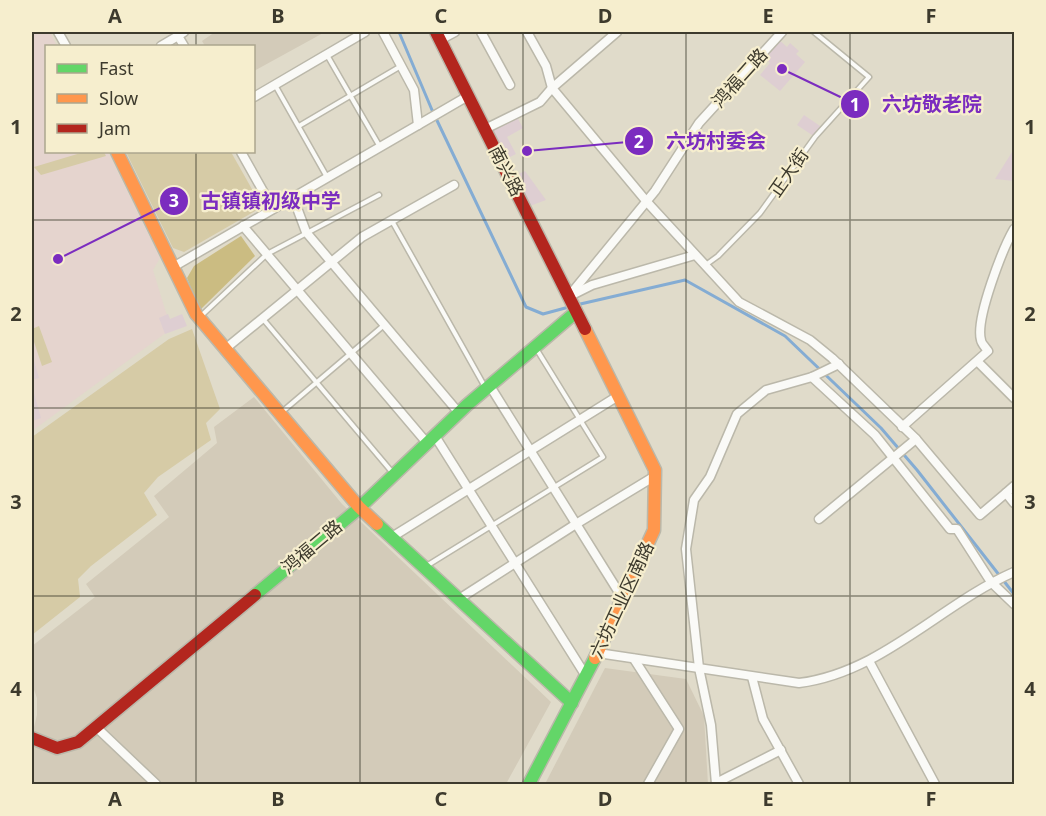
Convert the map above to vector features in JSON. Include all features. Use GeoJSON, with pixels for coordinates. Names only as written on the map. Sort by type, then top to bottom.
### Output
{"type":"FeatureCollection","features":[{"type":"Feature","properties":{"kind":"street"},"geometry":{"type":"LineString","coordinates":[[255,96],[365,32]]}},
{"type":"Feature","properties":{"kind":"street"},"geometry":{"type":"LineString","coordinates":[[383,32],[414,90],[418,125]]}},
{"type":"Feature","properties":{"kind":"street"},"geometry":{"type":"LineString","coordinates":[[438,36],[455,32]]}},
{"type":"Feature","properties":{"kind":"street"},"geometry":{"type":"LineString","coordinates":[[481,32],[510,85]]}},
{"type":"Feature","properties":{"kind":"street"},"geometry":{"type":"LineString","coordinates":[[526,32],[546,66],[552,88],[647,202],[739,302],[810,340],[838,364],[915,439],[980,515],[1014,486]]}},
{"type":"Feature","properties":{"kind":"street"},"geometry":{"type":"LineString","coordinates":[[485,129],[540,102],[552,88],[617,32]]}},
{"type":"Feature","properties":{"kind":"street","name":"鸿福二路"},"geometry":{"type":"LineString","coordinates":[[32,738],[57,748],[78,742],[359,507],[459,413],[535,347],[573,305],[647,202],[699,123],[782,32]]}},
{"type":"Feature","properties":{"kind":"street"},"geometry":{"type":"LineString","coordinates":[[163,45],[181,34]]}},
{"type":"Feature","properties":{"kind":"street","name":"南兴路"},"geometry":{"type":"LineString","coordinates":[[438,36],[573,305]]}},
{"type":"Feature","properties":{"kind":"street"},"geometry":{"type":"LineString","coordinates":[[173,267],[468,96]]}},
{"type":"Feature","properties":{"kind":"street"},"geometry":{"type":"LineString","coordinates":[[117,153],[199,318],[359,507],[572,703]]}},
{"type":"Feature","properties":{"kind":"street"},"geometry":{"type":"LineString","coordinates":[[242,153],[273,209]]}},
{"type":"Feature","properties":{"kind":"street"},"geometry":{"type":"LineString","coordinates":[[225,349],[362,237],[454,186]]}},
{"type":"Feature","properties":{"kind":"street"},"geometry":{"type":"LineString","coordinates":[[293,197],[306,232],[383,326],[459,413]]}},
{"type":"Feature","properties":{"kind":"street"},"geometry":{"type":"LineString","coordinates":[[243,226],[351,353],[431,440],[468,488],[586,676]]}},
{"type":"Feature","properties":{"kind":"street"},"geometry":{"type":"LineString","coordinates":[[902,427],[988,351],[981,340],[982,318],[1005,244],[1014,229]]}},
{"type":"Feature","properties":{"kind":"street"},"geometry":{"type":"LineString","coordinates":[[573,305],[592,285],[695,255]]}},
{"type":"Feature","properties":{"kind":"street","name":"六坊工业区南路"},"geometry":{"type":"LineString","coordinates":[[529,784],[598,653],[654,530],[655,470],[573,305]]}},
{"type":"Feature","properties":{"kind":"street"},"geometry":{"type":"LineString","coordinates":[[978,362],[1014,398]]}},
{"type":"Feature","properties":{"kind":"street"},"geometry":{"type":"LineString","coordinates":[[781,750],[716,784],[711,725],[699,668],[686,549],[694,500],[710,477],[737,414],[766,390],[812,376],[838,364]]}},
{"type":"Feature","properties":{"kind":"street"},"geometry":{"type":"LineString","coordinates":[[812,376],[875,435],[950,529],[957,529],[991,582],[1014,604]]}},
{"type":"Feature","properties":{"kind":"street"},"geometry":{"type":"LineString","coordinates":[[488,388],[530,450],[623,599]]}},
{"type":"Feature","properties":{"kind":"street"},"geometry":{"type":"LineString","coordinates":[[392,537],[618,396]]}},
{"type":"Feature","properties":{"kind":"street"},"geometry":{"type":"LineString","coordinates":[[819,519],[915,439]]}},
{"type":"Feature","properties":{"kind":"street"},"geometry":{"type":"LineString","coordinates":[[459,599],[655,476]]}},
{"type":"Feature","properties":{"kind":"street"},"geometry":{"type":"LineString","coordinates":[[1006,493],[1014,503]]}},
{"type":"Feature","properties":{"kind":"street"},"geometry":{"type":"LineString","coordinates":[[598,653],[799,684],[822,680],[868,661],[991,582],[1014,572]]}},
{"type":"Feature","properties":{"kind":"street"},"geometry":{"type":"LineString","coordinates":[[634,659],[679,729],[648,784]]}},
{"type":"Feature","properties":{"kind":"street"},"geometry":{"type":"LineString","coordinates":[[868,661],[935,784]]}},
{"type":"Feature","properties":{"kind":"street"},"geometry":{"type":"LineString","coordinates":[[753,676],[763,719],[799,784]]}},
{"type":"Feature","properties":{"kind":"street"},"geometry":{"type":"LineString","coordinates":[[96,727],[156,784]]}},
{"type":"Feature","properties":{"kind":"lane","name":"正大街"},"geometry":{"type":"LineString","coordinates":[[705,266],[760,213],[815,137],[869,77],[814,32]]}},
{"type":"Feature","properties":{"kind":"lane"},"geometry":{"type":"LineString","coordinates":[[326,54],[380,147]]}},
{"type":"Feature","properties":{"kind":"lane"},"geometry":{"type":"LineString","coordinates":[[298,126],[401,66]]}},
{"type":"Feature","properties":{"kind":"lane"},"geometry":{"type":"LineString","coordinates":[[275,84],[327,177]]}},
{"type":"Feature","properties":{"kind":"lane"},"geometry":{"type":"LineString","coordinates":[[199,318],[267,254],[379,195]]}},
{"type":"Feature","properties":{"kind":"lane"},"geometry":{"type":"LineString","coordinates":[[391,220],[488,388]]}},
{"type":"Feature","properties":{"kind":"lane"},"geometry":{"type":"LineString","coordinates":[[263,319],[394,474]]}},
{"type":"Feature","properties":{"kind":"lane"},"geometry":{"type":"LineString","coordinates":[[280,413],[383,326]]}},
{"type":"Feature","properties":{"kind":"lane"},"geometry":{"type":"LineString","coordinates":[[424,567],[603,457],[535,347]]}},
{"type":"Feature","properties":{"kind":"shaded area"},"geometry":{"type":"Polygon","coordinates":[[[32,32],[50,32],[56,45],[45,45],[45,153],[108,153],[160,258],[153,270],[171,329],[32,431],[32,32]]]}},
{"type":"Feature","properties":{"kind":"shaded area"},"geometry":{"type":"Polygon","coordinates":[[[215,32],[325,32],[255,70],[255,45],[204,45],[202,41],[215,32]]]}},
{"type":"Feature","properties":{"kind":"shaded area"},"geometry":{"type":"Polygon","coordinates":[[[81,153],[104,153],[106,156],[41,175],[34,167],[81,153]]]}},
{"type":"Feature","properties":{"kind":"shaded area"},"geometry":{"type":"Polygon","coordinates":[[[126,153],[232,153],[262,207],[184,252],[173,248],[126,153]]]}},
{"type":"Feature","properties":{"kind":"shaded area"},"geometry":{"type":"Polygon","coordinates":[[[241,236],[255,256],[200,310],[187,278],[194,266],[241,236]]]}},
{"type":"Feature","properties":{"kind":"shaded area"},"geometry":{"type":"Polygon","coordinates":[[[39,326],[52,362],[42,366],[32,336],[32,329],[39,326]]]}},
{"type":"Feature","properties":{"kind":"shaded area"},"geometry":{"type":"Polygon","coordinates":[[[192,329],[220,409],[206,423],[211,440],[158,477],[144,493],[157,515],[91,566],[78,579],[80,597],[32,635],[32,437],[169,339],[192,329]]]}},
{"type":"Feature","properties":{"kind":"shaded area"},"geometry":{"type":"Polygon","coordinates":[[[254,397],[342,504],[551,702],[506,784],[32,784],[32,735],[37,715],[37,698],[32,684],[32,646],[95,597],[86,584],[169,517],[154,496],[217,443],[214,427],[254,397]]]}},
{"type":"Feature","properties":{"kind":"shaded area"},"geometry":{"type":"Polygon","coordinates":[[[605,668],[686,679],[704,716],[708,784],[545,784],[605,668]]]}},
{"type":"Feature","properties":{"kind":"building"},"geometry":{"type":"Polygon","coordinates":[[[777,38],[787,47],[790,43],[799,51],[796,54],[805,62],[780,91],[760,75],[770,63],[763,56],[777,38]]]}},
{"type":"Feature","properties":{"kind":"building"},"geometry":{"type":"Polygon","coordinates":[[[804,115],[823,128],[815,137],[797,125],[804,115]]]}},
{"type":"Feature","properties":{"kind":"building"},"geometry":{"type":"Polygon","coordinates":[[[517,117],[523,128],[507,137],[516,154],[504,160],[489,131],[517,117]]]}},
{"type":"Feature","properties":{"kind":"building"},"geometry":{"type":"Polygon","coordinates":[[[1014,149],[1014,181],[995,179],[1014,149]]]}},
{"type":"Feature","properties":{"kind":"building"},"geometry":{"type":"Polygon","coordinates":[[[525,171],[546,200],[527,207],[512,177],[525,171]]]}},
{"type":"Feature","properties":{"kind":"building"},"geometry":{"type":"Polygon","coordinates":[[[168,314],[170,319],[182,314],[187,326],[165,334],[159,318],[168,314]]]}},
{"type":"Feature","properties":{"kind":"building"},"geometry":{"type":"Polygon","coordinates":[[[32,354],[39,378],[32,380],[32,354]]]}},
{"type":"Feature","properties":{"kind":"building"},"geometry":{"type":"Polygon","coordinates":[[[32,386],[41,418],[32,421],[32,386]]]}},
{"type":"Feature","properties":{"kind":"waterway"},"geometry":{"type":"LineString","coordinates":[[399,32],[432,110],[526,307],[543,314],[569,307]]}},
{"type":"Feature","properties":{"kind":"waterway"},"geometry":{"type":"LineString","coordinates":[[576,305],[685,280],[785,336],[881,428],[917,470],[1014,594]]}},
{"type":"Feature","properties":{"kind":"traffic: fast"},"geometry":{"type":"LineString","coordinates":[[255,595],[357,510],[467,405],[576,312]]}},
{"type":"Feature","properties":{"kind":"traffic: fast"},"geometry":{"type":"LineString","coordinates":[[377,524],[572,703]]}},
{"type":"Feature","properties":{"kind":"traffic: fast"},"geometry":{"type":"LineString","coordinates":[[529,784],[595,658]]}},
{"type":"Feature","properties":{"kind":"traffic: slow"},"geometry":{"type":"LineString","coordinates":[[117,153],[196,314],[359,507],[377,524]]}},
{"type":"Feature","properties":{"kind":"traffic: slow"},"geometry":{"type":"LineString","coordinates":[[585,329],[655,470],[654,530],[595,658]]}},
{"type":"Feature","properties":{"kind":"traffic: jam"},"geometry":{"type":"LineString","coordinates":[[436,32],[585,329]]}},
{"type":"Feature","properties":{"kind":"traffic: jam"},"geometry":{"type":"LineString","coordinates":[[32,738],[57,748],[78,742],[255,595]]}},
{"type":"Feature","properties":{"kind":"place","name":"六坊敬老院"},"geometry":{"type":"Point","coordinates":[782,69]}},
{"type":"Feature","properties":{"kind":"place","name":"六坊村委会"},"geometry":{"type":"Point","coordinates":[527,151]}},
{"type":"Feature","properties":{"kind":"place","name":"古镇镇初级中学"},"geometry":{"type":"Point","coordinates":[58,259]}}]}
